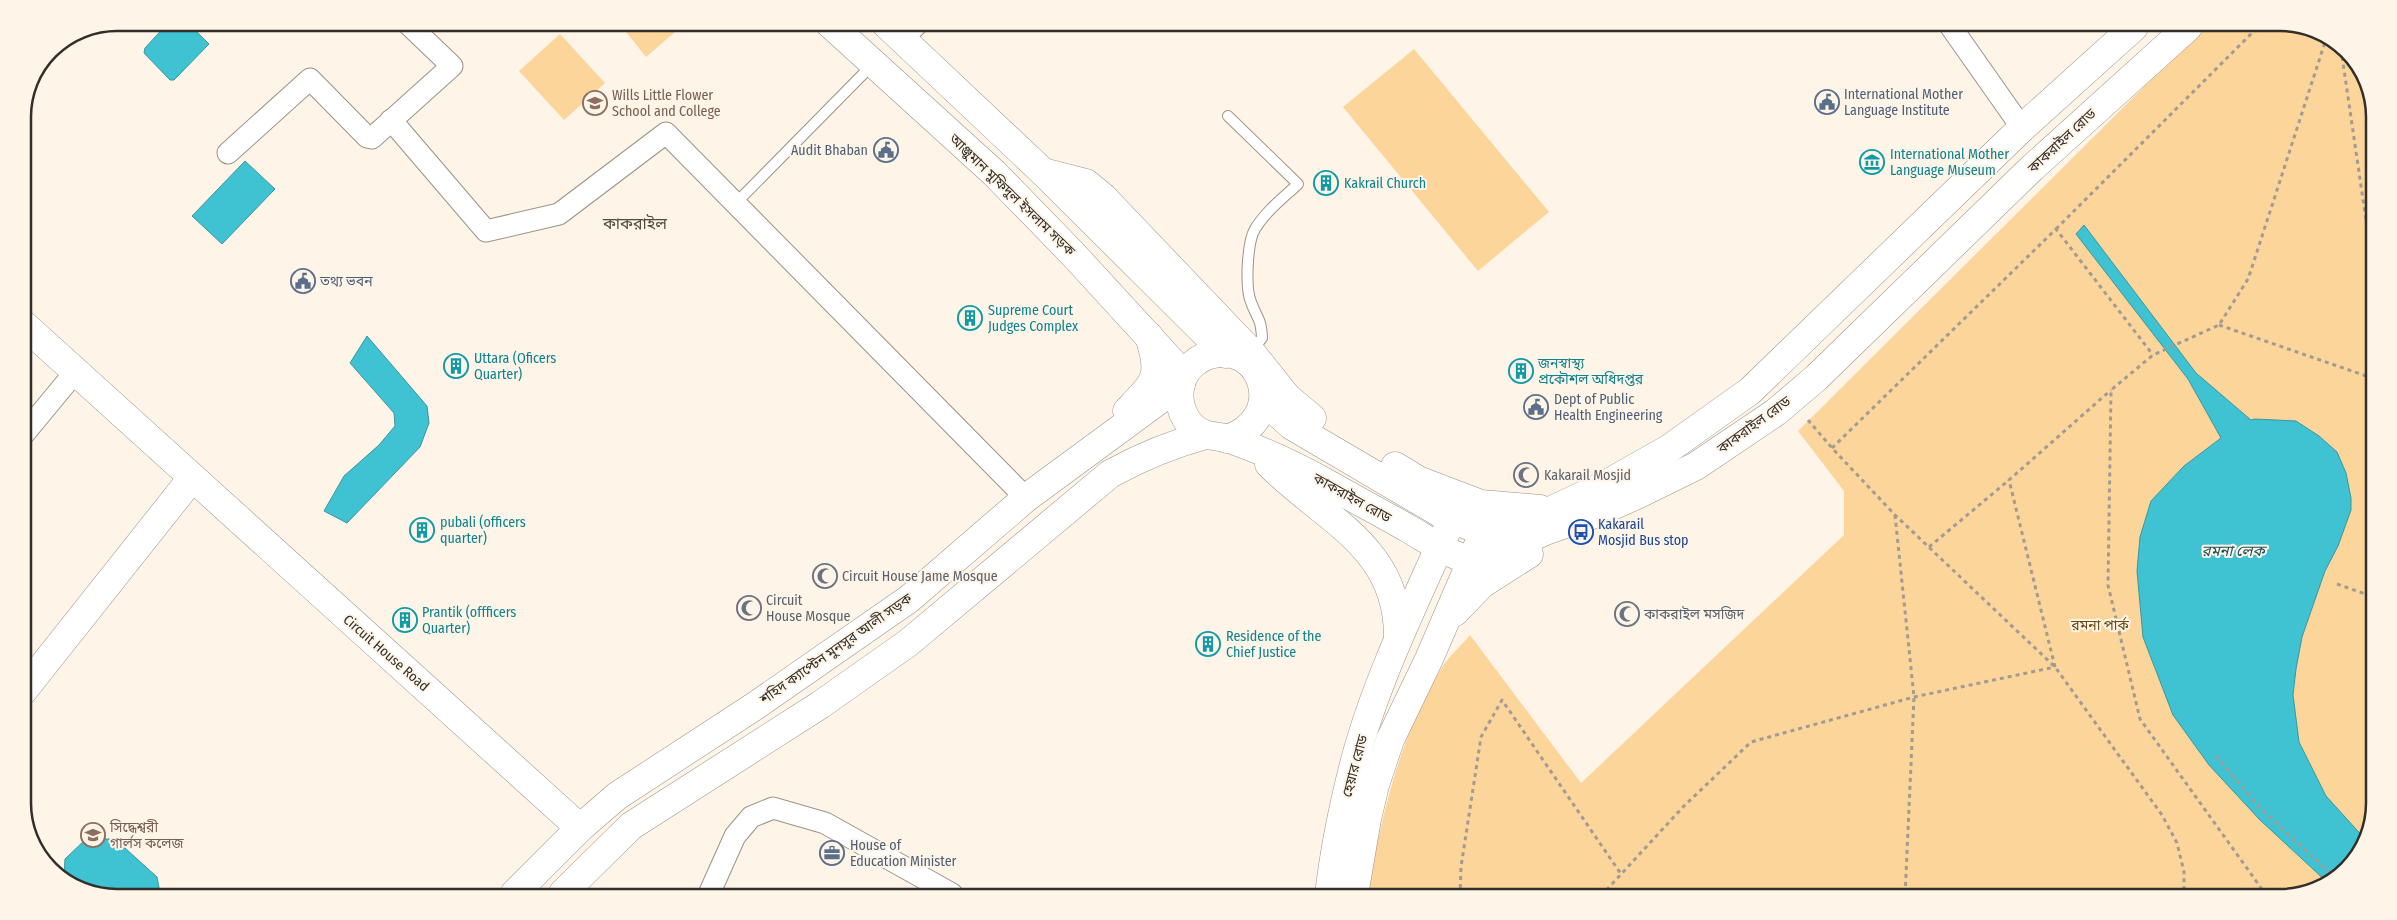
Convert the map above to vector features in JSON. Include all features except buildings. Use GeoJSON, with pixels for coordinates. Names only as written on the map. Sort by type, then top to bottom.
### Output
{"type":"FeatureCollection","features":[{"type":"Feature","properties":{"kind":"main road","name":"আঞ্জুমান মুফিদুল ইসলাম সড়ক"},"geometry":{"type":"LineString","coordinates":[[838,31],[994,173],[1148,335],[1182,380]]}},
{"type":"Feature","properties":{"kind":"main road"},"geometry":{"type":"LineString","coordinates":[[904,31],[1043,172],[1253,372],[1311,417],[1418,480],[1480,504],[1552,510]]}},
{"type":"Feature","properties":{"kind":"main road"},"geometry":{"type":"LineString","coordinates":[[1216,437],[1195,429],[1186,420],[1179,397],[1182,380],[1202,358],[1213,354],[1253,372],[1292,426],[1452,520],[1484,531],[1507,527],[1552,510],[1603,486],[1670,448],[1750,391],[2022,128],[2130,31]]}},
{"type":"Feature","properties":{"kind":"main road","name":"কাকরাইল রোড"},"geometry":{"type":"LineString","coordinates":[[1216,437],[1254,449],[1299,468],[1440,547],[1471,560],[1492,555],[1548,530],[1592,515],[1696,466],[1776,412],[1816,378],[2039,162],[2184,31]]}},
{"type":"Feature","properties":{"kind":"main road","name":"Circuit House Road"},"geometry":{"type":"LineString","coordinates":[[31,331],[580,828]]}},
{"type":"Feature","properties":{"kind":"main road"},"geometry":{"type":"LineString","coordinates":[[1090,450],[1106,428],[1144,394],[1156,374],[1157,363],[1148,335]]}},
{"type":"Feature","properties":{"kind":"main road"},"geometry":{"type":"LineString","coordinates":[[569,889],[631,826],[820,705],[908,643],[1110,474],[1136,460],[1177,443],[1241,434],[1252,426],[1260,414],[1253,372]]}},
{"type":"Feature","properties":{"kind":"main road","name":"শহিদ ক্যাপ্টেন মুনসুর আলী সড়ক"},"geometry":{"type":"LineString","coordinates":[[519,889],[580,828],[617,796],[755,706],[909,599],[1026,498],[1090,450],[1143,414],[1182,380]]}},
{"type":"Feature","properties":{"kind":"main road"},"geometry":{"type":"LineString","coordinates":[[1254,449],[1280,475],[1364,546],[1384,574],[1391,590],[1396,606],[1398,642]]}},
{"type":"Feature","properties":{"kind":"main road"},"geometry":{"type":"LineString","coordinates":[[31,681],[192,478]]}},
{"type":"Feature","properties":{"kind":"main road"},"geometry":{"type":"LineString","coordinates":[[1439,633],[1451,616],[1482,584],[1592,515]]}},
{"type":"Feature","properties":{"kind":"main road","name":"হেয়ার রোড"},"geometry":{"type":"LineString","coordinates":[[1330,889],[1334,854],[1354,763],[1374,702],[1398,642],[1452,520]]}},
{"type":"Feature","properties":{"kind":"main road"},"geometry":{"type":"LineString","coordinates":[[1355,889],[1375,785],[1390,740],[1484,531]]}},
{"type":"Feature","properties":{"kind":"street"},"geometry":{"type":"LineString","coordinates":[[228,153],[310,79],[370,139],[452,66],[415,31]]}},
{"type":"Feature","properties":{"kind":"street"},"geometry":{"type":"LineString","coordinates":[[1954,31],[2022,128]]}},
{"type":"Feature","properties":{"kind":"street"},"geometry":{"type":"LineString","coordinates":[[391,120],[486,231],[559,214],[666,133],[1026,498]]}},
{"type":"Feature","properties":{"kind":"street"},"geometry":{"type":"LineString","coordinates":[[31,425],[76,372]]}},
{"type":"Feature","properties":{"kind":"street"},"geometry":{"type":"LineString","coordinates":[[711,889],[735,836],[751,817],[773,808],[825,823],[943,889]]}},
{"type":"Feature","properties":{"kind":"lane"},"geometry":{"type":"LineString","coordinates":[[735,204],[873,64]]}},
{"type":"Feature","properties":{"kind":"lane"},"geometry":{"type":"LineString","coordinates":[[1228,116],[1298,184],[1265,216],[1254,231],[1247,275],[1250,301],[1261,321],[1262,338],[1253,372]]}},
{"type":"Feature","properties":{"kind":"path"},"geometry":{"type":"LineString","coordinates":[[1832,448],[2255,31]]}},
{"type":"Feature","properties":{"kind":"path"},"geometry":{"type":"LineString","coordinates":[[1929,547],[2153,355],[2218,325],[2248,279],[2324,44]]}},
{"type":"Feature","properties":{"kind":"path"},"geometry":{"type":"LineString","coordinates":[[2342,57],[2366,220]]}},
{"type":"Feature","properties":{"kind":"path"},"geometry":{"type":"LineString","coordinates":[[2056,229],[2153,355]]}},
{"type":"Feature","properties":{"kind":"path"},"geometry":{"type":"LineString","coordinates":[[2218,325],[2366,376]]}},
{"type":"Feature","properties":{"kind":"path"},"geometry":{"type":"LineString","coordinates":[[2111,390],[2108,585],[2140,719],[2261,889]]}},
{"type":"Feature","properties":{"kind":"path"},"geometry":{"type":"LineString","coordinates":[[1808,420],[1895,515],[2055,667],[2162,815],[2179,853],[2184,872],[2184,889]]}},
{"type":"Feature","properties":{"kind":"path"},"geometry":{"type":"LineString","coordinates":[[2009,480],[2055,667]]}},
{"type":"Feature","properties":{"kind":"path"},"geometry":{"type":"LineString","coordinates":[[1895,515],[1914,697],[1905,889]]}},
{"type":"Feature","properties":{"kind":"path"},"geometry":{"type":"LineString","coordinates":[[2337,584],[2366,594]]}},
{"type":"Feature","properties":{"kind":"path"},"geometry":{"type":"LineString","coordinates":[[1607,889],[1684,807],[1751,742],[1914,697],[2055,667]]}},
{"type":"Feature","properties":{"kind":"path"},"geometry":{"type":"LineString","coordinates":[[1460,889],[1461,867],[1481,737],[1502,700],[1621,874]]}},
{"type":"Feature","properties":{"kind":"path"},"geometry":{"type":"LineString","coordinates":[[2216,756],[2257,805],[2329,873]]}},
{"type":"Feature","properties":{"kind":"green space"},"geometry":{"type":"Polygon","coordinates":[[[625,31],[676,31],[646,57],[625,31]]]}},
{"type":"Feature","properties":{"kind":"green space","name":"রমনা পার্ক"},"geometry":{"type":"Polygon","coordinates":[[[2200,31],[2291,32],[2318,40],[2341,56],[2359,84],[2366,111],[2366,803],[2361,831],[2354,846],[2341,864],[2318,880],[2308,884],[2280,889],[1368,889],[1386,807],[1413,723],[1441,669],[1470,635],[1581,783],[1844,535],[1844,491],[1798,431],[2200,31]]]}},
{"type":"Feature","properties":{"kind":"green space"},"geometry":{"type":"Polygon","coordinates":[[[560,34],[605,83],[564,120],[519,71],[560,34]]]}},
{"type":"Feature","properties":{"kind":"green space"},"geometry":{"type":"Polygon","coordinates":[[[1414,49],[1549,212],[1478,271],[1343,107],[1414,49]]]}},
{"type":"Feature","properties":{"kind":"water"},"geometry":{"type":"Polygon","coordinates":[[[161,31],[196,31],[209,44],[174,80],[170,80],[144,53],[145,48],[161,31]]]}},
{"type":"Feature","properties":{"kind":"water"},"geometry":{"type":"Polygon","coordinates":[[[245,161],[275,189],[222,244],[192,216],[245,161]]]}},
{"type":"Feature","properties":{"kind":"water","name":"রমনা লেক"},"geometry":{"type":"Polygon","coordinates":[[[2084,225],[2196,373],[2251,420],[2296,421],[2319,436],[2337,452],[2346,473],[2351,498],[2351,510],[2338,546],[2325,571],[2302,637],[2293,695],[2299,742],[2326,796],[2360,833],[2354,846],[2341,864],[2322,878],[2260,820],[2209,765],[2173,715],[2143,637],[2137,571],[2140,537],[2151,501],[2184,466],[2221,438],[2188,379],[2076,234],[2084,225]]]}},
{"type":"Feature","properties":{"kind":"water"},"geometry":{"type":"Polygon","coordinates":[[[367,336],[427,406],[429,423],[420,447],[347,523],[324,511],[344,476],[379,445],[395,426],[394,413],[350,363],[367,336]]]}},
{"type":"Feature","properties":{"kind":"water"},"geometry":{"type":"Polygon","coordinates":[[[86,839],[115,839],[157,877],[159,889],[117,889],[89,884],[64,870],[65,859],[86,839]]]}},
{"type":"Feature","properties":{"kind":"place","name":"International Mother Language Institute"},"geometry":{"type":"Point","coordinates":[1827,102]}},
{"type":"Feature","properties":{"kind":"place","name":"Wills Little Flower School and College"},"geometry":{"type":"Point","coordinates":[595,103]}},
{"type":"Feature","properties":{"kind":"place","name":"Audit Bhaban"},"geometry":{"type":"Point","coordinates":[886,150]}},
{"type":"Feature","properties":{"kind":"place","name":"International Mother Language Museum"},"geometry":{"type":"Point","coordinates":[1872,162]}},
{"type":"Feature","properties":{"kind":"place","name":"Kakrail Church"},"geometry":{"type":"Point","coordinates":[1326,183]}},
{"type":"Feature","properties":{"kind":"place","name":"তথ্য ভবন"},"geometry":{"type":"Point","coordinates":[303,281]}},
{"type":"Feature","properties":{"kind":"place","name":"Supreme Court Judges Complex"},"geometry":{"type":"Point","coordinates":[970,318]}},
{"type":"Feature","properties":{"kind":"place","name":"Uttara (Oficers Quarter)"},"geometry":{"type":"Point","coordinates":[456,366]}},
{"type":"Feature","properties":{"kind":"place","name":"জনস্বাস্থ্য প্রকৌশল অধিদপ্তর"},"geometry":{"type":"Point","coordinates":[1521,371]}},
{"type":"Feature","properties":{"kind":"place","name":"Dept of Public Health Engineering"},"geometry":{"type":"Point","coordinates":[1536,407]}},
{"type":"Feature","properties":{"kind":"place","name":"Kakarail Mosjid"},"geometry":{"type":"Point","coordinates":[1526,475]}},
{"type":"Feature","properties":{"kind":"place","name":"pubali (officers quarter)"},"geometry":{"type":"Point","coordinates":[422,530]}},
{"type":"Feature","properties":{"kind":"place","name":"Kakarail Mosjid Bus stop"},"geometry":{"type":"Point","coordinates":[1581,532]}},
{"type":"Feature","properties":{"kind":"place","name":"Circuit House Jame Mosque"},"geometry":{"type":"Point","coordinates":[825,576]}},
{"type":"Feature","properties":{"kind":"place","name":"Circuit House Mosque"},"geometry":{"type":"Point","coordinates":[749,608]}},
{"type":"Feature","properties":{"kind":"place","name":"কাকরাইল মসজিদ"},"geometry":{"type":"Point","coordinates":[1627,614]}},
{"type":"Feature","properties":{"kind":"place","name":"Prantik (offficers Quarter)"},"geometry":{"type":"Point","coordinates":[405,620]}},
{"type":"Feature","properties":{"kind":"place","name":"Residence of the Chief Justice"},"geometry":{"type":"Point","coordinates":[1208,644]}},
{"type":"Feature","properties":{"kind":"place","name":"সিদ্ধেশ্বরী গার্লস কলেজ"},"geometry":{"type":"Point","coordinates":[93,835]}},
{"type":"Feature","properties":{"kind":"place","name":"House of Education Minister"},"geometry":{"type":"Point","coordinates":[832,853]}},
{"type":"Feature","properties":{"kind":"district","name":"কাকরাইল"},"geometry":{"type":"Point","coordinates":[635,223]}}]}
